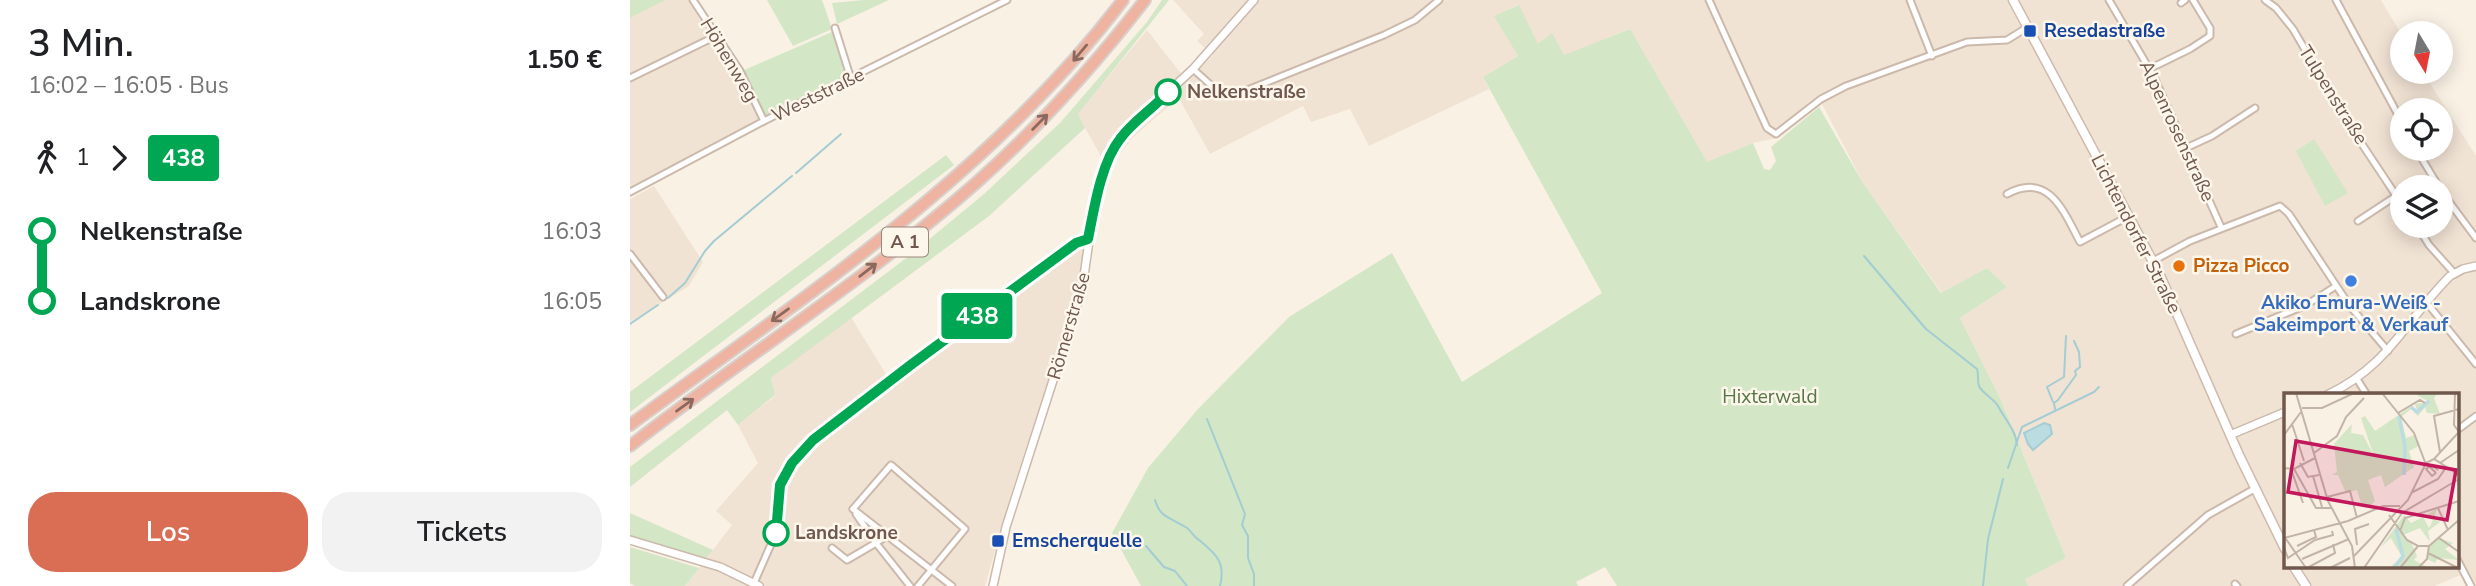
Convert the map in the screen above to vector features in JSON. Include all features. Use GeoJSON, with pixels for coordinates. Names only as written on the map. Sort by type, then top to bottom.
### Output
{"type":"FeatureCollection","features":[{"type":"Feature","properties":{"kind":"highway","name":"A 1"},"geometry":{"type":"LineString","coordinates":[[630,425],[850,263],[962,172],[1056,80],[1123,0]]}},
{"type":"Feature","properties":{"kind":"highway","name":"A 1"},"geometry":{"type":"LineString","coordinates":[[630,446],[859,277],[967,190],[1055,107],[1145,0]]}},
{"type":"Feature","properties":{"kind":"main road","name":"Lichtendorfer Straße"},"geometry":{"type":"LineString","coordinates":[[2013,0],[2153,261],[2230,435],[2284,547]]}},
{"type":"Feature","properties":{"kind":"main road"},"geometry":{"type":"LineString","coordinates":[[2295,568],[2306,586]]}},
{"type":"Feature","properties":{"kind":"street","name":"Höhenweg"},"geometry":{"type":"LineString","coordinates":[[693,0],[740,71],[764,121]]}},
{"type":"Feature","properties":{"kind":"street","name":"Weststraße"},"geometry":{"type":"LineString","coordinates":[[630,192],[764,121],[1007,0]]}},
{"type":"Feature","properties":{"kind":"street","name":"Römerstraße"},"geometry":{"type":"LineString","coordinates":[[993,586],[1006,527],[1082,290],[1088,239],[1113,149],[1127,131],[1193,69],[1254,0]]}},
{"type":"Feature","properties":{"kind":"street"},"geometry":{"type":"LineString","coordinates":[[1193,69],[1222,95],[1235,95],[1384,35],[1415,20],[1438,0]]}},
{"type":"Feature","properties":{"kind":"street"},"geometry":{"type":"LineString","coordinates":[[1709,0],[1767,128],[1776,134],[1829,94],[1846,86],[1967,42],[2007,40],[2028,27]]}},
{"type":"Feature","properties":{"kind":"street"},"geometry":{"type":"LineString","coordinates":[[1910,0],[1932,56]]}},
{"type":"Feature","properties":{"kind":"street","name":"Alpenrosenstraße"},"geometry":{"type":"LineString","coordinates":[[2109,0],[2149,69],[2221,227]]}},
{"type":"Feature","properties":{"kind":"street"},"geometry":{"type":"LineString","coordinates":[[2149,69],[2210,36],[2210,28],[2193,0]]}},
{"type":"Feature","properties":{"kind":"street","name":"Tulpenstraße"},"geometry":{"type":"LineString","coordinates":[[2264,0],[2276,8],[2293,29],[2332,97],[2390,187]]}},
{"type":"Feature","properties":{"kind":"street"},"geometry":{"type":"LineString","coordinates":[[2336,0],[2390,100]]}},
{"type":"Feature","properties":{"kind":"street"},"geometry":{"type":"LineString","coordinates":[[835,28],[850,79]]}},
{"type":"Feature","properties":{"kind":"street"},"geometry":{"type":"LineString","coordinates":[[630,78],[716,36]]}},
{"type":"Feature","properties":{"kind":"street"},"geometry":{"type":"LineString","coordinates":[[2186,148],[2205,140],[2255,108]]}},
{"type":"Feature","properties":{"kind":"street"},"geometry":{"type":"LineString","coordinates":[[2007,194],[2024,188],[2048,193],[2057,201],[2080,242],[2129,216]]}},
{"type":"Feature","properties":{"kind":"street"},"geometry":{"type":"LineString","coordinates":[[2358,220],[2390,200]]}},
{"type":"Feature","properties":{"kind":"street"},"geometry":{"type":"LineString","coordinates":[[2153,261],[2221,227],[2280,206],[2289,214],[2336,286],[2388,351]]}},
{"type":"Feature","properties":{"kind":"street"},"geometry":{"type":"LineString","coordinates":[[2453,207],[2476,239]]}},
{"type":"Feature","properties":{"kind":"street"},"geometry":{"type":"LineString","coordinates":[[2425,238],[2454,273]]}},
{"type":"Feature","properties":{"kind":"street"},"geometry":{"type":"LineString","coordinates":[[630,540],[704,562],[757,584],[776,533],[780,485],[792,463],[813,440],[1065,251],[1088,239]]}},
{"type":"Feature","properties":{"kind":"street"},"geometry":{"type":"LineString","coordinates":[[630,254],[663,297]]}},
{"type":"Feature","properties":{"kind":"street"},"geometry":{"type":"LineString","coordinates":[[2331,393],[2357,379],[2388,351],[2454,273],[2476,266]]}},
{"type":"Feature","properties":{"kind":"street"},"geometry":{"type":"LineString","coordinates":[[2236,334],[2306,305],[2336,286]]}},
{"type":"Feature","properties":{"kind":"street"},"geometry":{"type":"LineString","coordinates":[[2427,303],[2476,364]]}},
{"type":"Feature","properties":{"kind":"street"},"geometry":{"type":"LineString","coordinates":[[2357,379],[2366,393]]}},
{"type":"Feature","properties":{"kind":"street"},"geometry":{"type":"LineString","coordinates":[[2230,435],[2284,412]]}},
{"type":"Feature","properties":{"kind":"street"},"geometry":{"type":"LineString","coordinates":[[2460,428],[2476,416]]}},
{"type":"Feature","properties":{"kind":"street"},"geometry":{"type":"LineString","coordinates":[[853,509],[891,465],[965,529],[918,586]]}},
{"type":"Feature","properties":{"kind":"street"},"geometry":{"type":"LineString","coordinates":[[2127,586],[2208,515],[2256,488]]}},
{"type":"Feature","properties":{"kind":"street"},"geometry":{"type":"LineString","coordinates":[[853,509],[952,586]]}},
{"type":"Feature","properties":{"kind":"street"},"geometry":{"type":"LineString","coordinates":[[853,509],[910,586]]}},
{"type":"Feature","properties":{"kind":"street"},"geometry":{"type":"LineString","coordinates":[[832,548],[847,560],[887,536]]}},
{"type":"Feature","properties":{"kind":"street"},"geometry":{"type":"LineString","coordinates":[[2458,561],[2471,586]]}},
{"type":"Feature","properties":{"kind":"street"},"geometry":{"type":"LineString","coordinates":[[740,586],[744,578]]}},
{"type":"Feature","properties":{"kind":"shaded area"},"geometry":{"type":"Polygon","coordinates":[[[666,0],[692,0],[714,35],[630,76],[630,18],[666,0]]]}},
{"type":"Feature","properties":{"kind":"shaded area"},"geometry":{"type":"Polygon","coordinates":[[[1173,0],[2381,0],[2393,21],[2390,21],[2390,84],[2431,84],[2439,98],[2390,98],[2390,161],[2453,161],[2453,120],[2476,156],[2476,586],[2469,586],[2461,575],[2434,586],[2028,586],[2024,579],[2066,558],[2000,398],[1960,318],[2007,287],[1987,268],[1942,293],[1863,183],[1821,102],[1777,138],[1753,143],[1707,163],[1629,29],[1564,56],[1538,45],[1518,5],[1495,16],[1518,56],[1483,77],[1489,89],[1369,146],[1350,109],[1311,122],[1303,106],[1210,154],[1176,93],[1172,95],[1170,105],[1131,139],[1119,156],[1102,158],[1077,114],[1147,30],[1187,81],[1213,55],[1197,41],[1204,34],[1173,0]]]}},
{"type":"Feature","properties":{"kind":"shaded area"},"geometry":{"type":"Polygon","coordinates":[[[715,38],[738,72],[761,119],[630,193],[630,82],[715,38]]]}},
{"type":"Feature","properties":{"kind":"shaded area"},"geometry":{"type":"Polygon","coordinates":[[[654,186],[703,262],[689,286],[630,322],[630,199],[654,186]]]}},
{"type":"Feature","properties":{"kind":"shaded area"},"geometry":{"type":"Polygon","coordinates":[[[1078,247],[1083,248],[1079,286],[1011,494],[985,586],[685,586],[732,525],[716,511],[758,463],[738,425],[775,396],[771,378],[851,317],[890,381],[1078,247]]]}},
{"type":"Feature","properties":{"kind":"green space"},"geometry":{"type":"Polygon","coordinates":[[[630,0],[666,0],[630,18],[630,0]]]}},
{"type":"Feature","properties":{"kind":"green space"},"geometry":{"type":"Polygon","coordinates":[[[767,0],[822,0],[832,29],[793,46],[767,0]]]}},
{"type":"Feature","properties":{"kind":"green space"},"geometry":{"type":"Polygon","coordinates":[[[889,0],[837,24],[832,3],[889,0]]]}},
{"type":"Feature","properties":{"kind":"green space"},"geometry":{"type":"Polygon","coordinates":[[[1162,0],[1169,0],[1078,114],[1085,128],[989,216],[771,378],[775,395],[738,425],[727,410],[630,487],[630,467],[909,256],[984,194],[1060,123],[1147,22],[1162,0]]]}},
{"type":"Feature","properties":{"kind":"green space","name":"Hixterwald"},"geometry":{"type":"Polygon","coordinates":[[[1519,5],[1538,44],[1552,33],[1564,55],[1630,29],[1707,162],[1753,143],[1764,169],[1770,170],[1776,161],[1771,147],[1819,107],[1863,183],[1941,293],[1987,268],[2007,287],[1960,318],[2000,398],[2066,558],[2025,579],[2028,586],[1617,586],[1605,567],[1576,582],[1578,586],[1141,586],[1112,533],[1148,468],[1198,409],[1289,317],[1392,253],[1462,382],[1602,293],[1483,77],[1518,56],[1494,16],[1519,5]]]}},
{"type":"Feature","properties":{"kind":"green space"},"geometry":{"type":"Polygon","coordinates":[[[832,32],[846,78],[765,118],[742,71],[832,32]]]}},
{"type":"Feature","properties":{"kind":"green space"},"geometry":{"type":"Polygon","coordinates":[[[2314,139],[2348,193],[2325,206],[2296,151],[2314,139]]]}},
{"type":"Feature","properties":{"kind":"green space"},"geometry":{"type":"Polygon","coordinates":[[[946,155],[954,165],[630,412],[630,392],[946,155]]]}},
{"type":"Feature","properties":{"kind":"green space"},"geometry":{"type":"Polygon","coordinates":[[[630,513],[713,550],[706,558],[630,536],[630,513]]]}},
{"type":"Feature","properties":{"kind":"green space"},"geometry":{"type":"Polygon","coordinates":[[[630,547],[699,568],[685,586],[635,586],[630,583],[630,547]]]}},
{"type":"Feature","properties":{"kind":"water"},"geometry":{"type":"Polygon","coordinates":[[[2044,423],[2050,425],[2052,434],[2033,450],[2024,433],[2044,423]]]}},
{"type":"Feature","properties":{"kind":"waterway"},"geometry":{"type":"LineString","coordinates":[[796,173],[841,134]]}},
{"type":"Feature","properties":{"kind":"waterway"},"geometry":{"type":"LineString","coordinates":[[668,298],[685,283],[714,241],[792,176]]}},
{"type":"Feature","properties":{"kind":"waterway"},"geometry":{"type":"LineString","coordinates":[[1864,256],[1926,329],[1977,369],[1979,386],[1998,406],[2012,429],[2017,445]]}},
{"type":"Feature","properties":{"kind":"waterway"},"geometry":{"type":"LineString","coordinates":[[630,324],[658,305]]}},
{"type":"Feature","properties":{"kind":"waterway"},"geometry":{"type":"LineString","coordinates":[[2053,402],[2047,387],[2064,377],[2066,336]]}},
{"type":"Feature","properties":{"kind":"waterway"},"geometry":{"type":"LineString","coordinates":[[2055,409],[2054,403],[2080,367],[2079,352],[2074,341]]}},
{"type":"Feature","properties":{"kind":"waterway"},"geometry":{"type":"LineString","coordinates":[[2008,468],[2022,427],[2094,392],[2099,387]]}},
{"type":"Feature","properties":{"kind":"waterway"},"geometry":{"type":"LineString","coordinates":[[1207,419],[1245,514],[1242,525],[1248,536],[1248,558],[1254,574],[1254,586]]}},
{"type":"Feature","properties":{"kind":"waterway"},"geometry":{"type":"LineString","coordinates":[[1983,586],[1988,539],[2003,479]]}},
{"type":"Feature","properties":{"kind":"waterway"},"geometry":{"type":"LineString","coordinates":[[1155,500],[1164,515],[1187,528],[1215,554],[1222,571],[1220,586]]}},
{"type":"Feature","properties":{"kind":"waterway"},"geometry":{"type":"LineString","coordinates":[[1146,546],[1164,567],[1175,571],[1187,586]]}},
{"type":"Feature","properties":{"kind":"bus line","name":"438"},"geometry":{"type":"LineString","coordinates":[[776,533],[780,485],[792,463],[813,440],[1076,243],[1088,239],[1113,149],[1119,139],[1168,92]]}},
{"type":"Feature","properties":{"kind":"place","name":"Resedastraße"},"geometry":{"type":"Point","coordinates":[2030,31]}},
{"type":"Feature","properties":{"kind":"place","name":"Nelkenstraße"},"geometry":{"type":"Point","coordinates":[1168,92]}},
{"type":"Feature","properties":{"kind":"place","name":"Pizza Picco"},"geometry":{"type":"Point","coordinates":[2179,266]}},
{"type":"Feature","properties":{"kind":"place","name":"Akiko Emura-Weiß - Sakeimport & Verkauf"},"geometry":{"type":"Point","coordinates":[2351,281]}},
{"type":"Feature","properties":{"kind":"place","name":"Landskrone"},"geometry":{"type":"Point","coordinates":[776,533]}},
{"type":"Feature","properties":{"kind":"place","name":"Emscherquelle"},"geometry":{"type":"Point","coordinates":[998,541]}}]}
